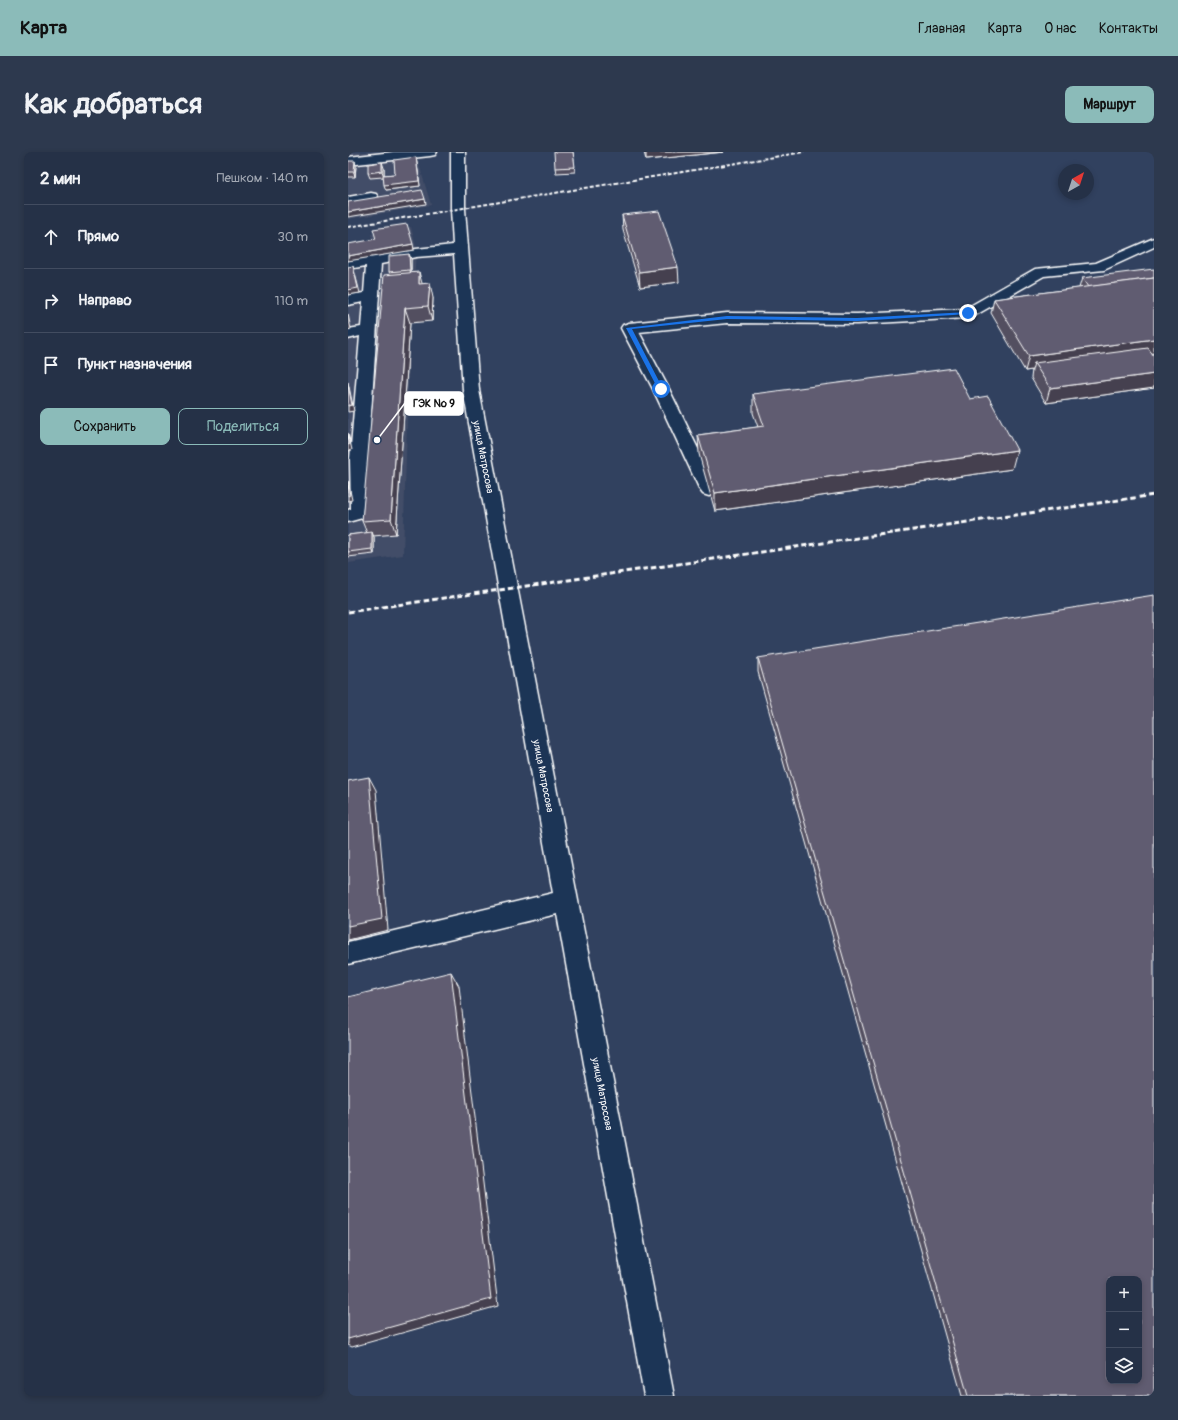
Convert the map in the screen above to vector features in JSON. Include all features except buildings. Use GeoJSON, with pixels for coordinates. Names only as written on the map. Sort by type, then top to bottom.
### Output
{"type":"FeatureCollection","features":[{"type":"Feature","properties":{"kind":"street"},"geometry":{"type":"LineString","coordinates":[[348,161],[386,154],[430,152]]}},
{"type":"Feature","properties":{"kind":"street","name":"улица Матросова"},"geometry":{"type":"LineString","coordinates":[[458,152],[458,209],[471,390],[566,901],[652,1395]]}},
{"type":"Feature","properties":{"kind":"street"},"geometry":{"type":"LineString","coordinates":[[348,200],[372,197]]}},
{"type":"Feature","properties":{"kind":"street"},"geometry":{"type":"LineString","coordinates":[[709,490],[661,389],[629,328],[727,318],[857,319],[968,313],[1040,272],[1099,267],[1154,242]]}},
{"type":"Feature","properties":{"kind":"street"},"geometry":{"type":"LineString","coordinates":[[348,265],[416,253],[461,249]]}},
{"type":"Feature","properties":{"kind":"street"},"geometry":{"type":"LineString","coordinates":[[348,516],[360,513],[354,461],[355,415],[366,370],[374,261]]}},
{"type":"Feature","properties":{"kind":"street"},"geometry":{"type":"LineString","coordinates":[[348,300],[372,296]]}},
{"type":"Feature","properties":{"kind":"street"},"geometry":{"type":"LineString","coordinates":[[348,334],[369,330]]}},
{"type":"Feature","properties":{"kind":"street"},"geometry":{"type":"LineString","coordinates":[[348,374],[366,370]]}},
{"type":"Feature","properties":{"kind":"street"},"geometry":{"type":"LineString","coordinates":[[348,953],[566,901]]}},
{"type":"Feature","properties":{"kind":"shaded area"},"geometry":{"type":"Polygon","coordinates":[[[348,152],[410,152],[410,162],[418,161],[431,205],[348,219],[348,152]]]}},
{"type":"Feature","properties":{"kind":"shaded area"},"geometry":{"type":"Polygon","coordinates":[[[411,227],[416,246],[414,288],[410,323],[403,555],[348,563],[348,249],[374,244],[371,234],[411,227]]]}},
{"type":"Feature","properties":{"kind":"railway"},"geometry":{"type":"LineString","coordinates":[[348,227],[804,152]]}},
{"type":"Feature","properties":{"kind":"railway"},"geometry":{"type":"LineString","coordinates":[[348,612],[1154,495]]}},
{"type":"Feature","properties":{"kind":"place","name":"ГЭК № 9"},"geometry":{"type":"Point","coordinates":[377,440]}},
{"type":"Feature","properties":{"kind":"route"},"geometry":{"type":"LineString","coordinates":[[661,389],[629,328],[727,318],[857,319],[968,313]]}}]}
